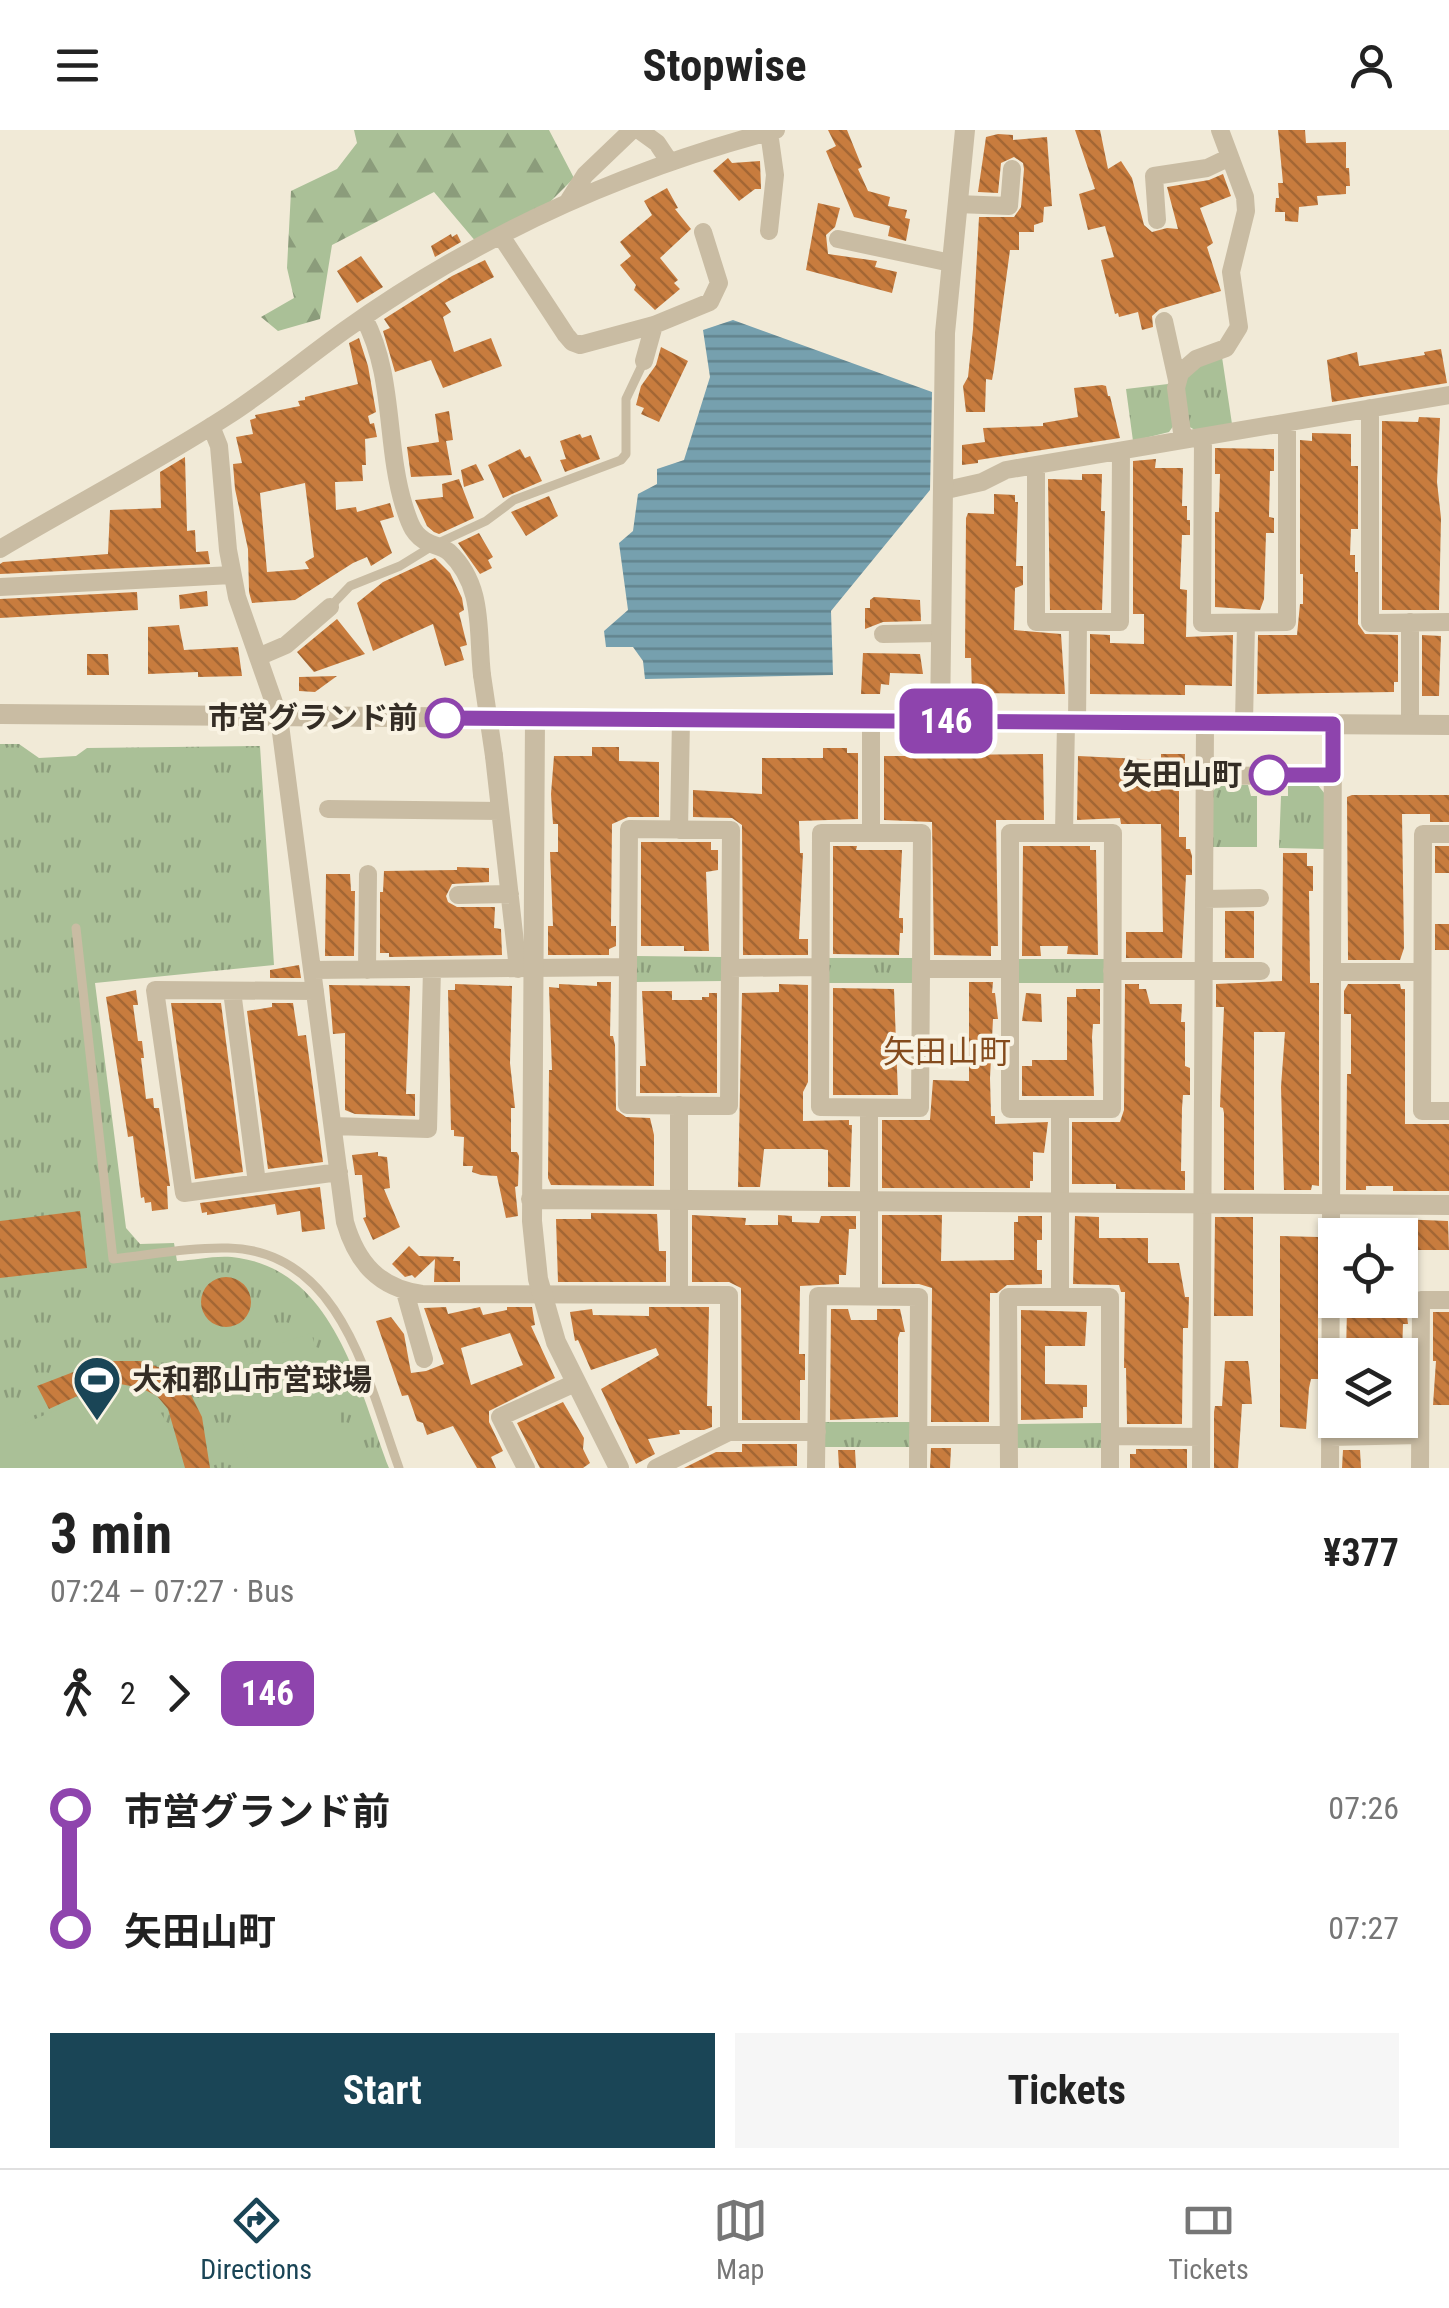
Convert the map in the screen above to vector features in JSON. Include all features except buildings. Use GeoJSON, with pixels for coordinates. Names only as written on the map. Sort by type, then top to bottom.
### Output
{"type":"FeatureCollection","features":[{"type":"Feature","properties":{"kind":"street"},"geometry":{"type":"LineString","coordinates":[[569,200],[585,175],[636,130],[651,136],[669,161]]}},
{"type":"Feature","properties":{"kind":"street"},"geometry":{"type":"LineString","coordinates":[[940,721],[944,344],[965,130]]}},
{"type":"Feature","properties":{"kind":"street"},"geometry":{"type":"LineString","coordinates":[[1177,380],[1196,359],[1226,348],[1239,328],[1231,283],[1246,211],[1245,196],[1220,130]]}},
{"type":"Feature","properties":{"kind":"street"},"geometry":{"type":"LineString","coordinates":[[0,549],[211,426],[364,318],[569,200],[669,161],[773,131],[776,175],[769,231]]}},
{"type":"Feature","properties":{"kind":"street"},"geometry":{"type":"LineString","coordinates":[[1158,220],[1154,176],[1207,168],[1230,157]]}},
{"type":"Feature","properties":{"kind":"street"},"geometry":{"type":"LineString","coordinates":[[957,204],[1009,206],[1012,169]]}},
{"type":"Feature","properties":{"kind":"street"},"geometry":{"type":"LineString","coordinates":[[501,236],[572,342],[580,345],[654,325],[710,302],[718,282],[702,232]]}},
{"type":"Feature","properties":{"kind":"street"},"geometry":{"type":"LineString","coordinates":[[838,239],[950,263]]}},
{"type":"Feature","properties":{"kind":"street"},"geometry":{"type":"LineString","coordinates":[[364,318],[372,332],[389,406],[396,473],[412,528],[418,537],[449,552],[456,560],[475,595],[480,614],[482,676],[510,894],[526,968]]}},
{"type":"Feature","properties":{"kind":"street"},"geometry":{"type":"LineString","coordinates":[[1164,320],[1177,380],[1183,440]]}},
{"type":"Feature","properties":{"kind":"street"},"geometry":{"type":"LineString","coordinates":[[644,361],[654,325]]}},
{"type":"Feature","properties":{"kind":"street"},"geometry":{"type":"LineString","coordinates":[[942,491],[982,482],[1006,470],[1449,394]]}},
{"type":"Feature","properties":{"kind":"street"},"geometry":{"type":"LineString","coordinates":[[1370,408],[1370,623],[1449,622]]}},
{"type":"Feature","properties":{"kind":"street"},"geometry":{"type":"LineString","coordinates":[[1204,437],[1202,622],[1286,622],[1288,422]]}},
{"type":"Feature","properties":{"kind":"street"},"geometry":{"type":"LineString","coordinates":[[211,426],[219,446],[232,576],[279,716],[345,1222],[353,1249],[366,1268],[406,1292],[729,1295],[729,1432]]}},
{"type":"Feature","properties":{"kind":"street"},"geometry":{"type":"LineString","coordinates":[[1036,465],[1036,622],[1120,622],[1121,451]]}},
{"type":"Feature","properties":{"kind":"street"},"geometry":{"type":"LineString","coordinates":[[0,587],[232,576]]}},
{"type":"Feature","properties":{"kind":"street"},"geometry":{"type":"LineString","coordinates":[[258,657],[286,645],[330,606]]}},
{"type":"Feature","properties":{"kind":"street"},"geometry":{"type":"LineString","coordinates":[[1064,833],[1078,622]]}},
{"type":"Feature","properties":{"kind":"street"},"geometry":{"type":"LineString","coordinates":[[1244,723],[1246,622]]}},
{"type":"Feature","properties":{"kind":"street"},"geometry":{"type":"LineString","coordinates":[[1410,622],[1410,724]]}},
{"type":"Feature","properties":{"kind":"street"},"geometry":{"type":"LineString","coordinates":[[883,634],[940,633]]}},
{"type":"Feature","properties":{"kind":"street"},"geometry":{"type":"LineString","coordinates":[[0,714],[1449,725]]}},
{"type":"Feature","properties":{"kind":"street"},"geometry":{"type":"LineString","coordinates":[[535,718],[526,968],[531,1199],[542,1294],[556,1342],[618,1468]]}},
{"type":"Feature","properties":{"kind":"street"},"geometry":{"type":"LineString","coordinates":[[679,830],[681,719]]}},
{"type":"Feature","properties":{"kind":"street"},"geometry":{"type":"LineString","coordinates":[[871,832],[872,720]]}},
{"type":"Feature","properties":{"kind":"street"},"geometry":{"type":"LineString","coordinates":[[1201,1468],[1205,723]]}},
{"type":"Feature","properties":{"kind":"street"},"geometry":{"type":"LineString","coordinates":[[1331,1338],[1333,724]]}},
{"type":"Feature","properties":{"kind":"street"},"geometry":{"type":"LineString","coordinates":[[1205,776],[1333,775]]}},
{"type":"Feature","properties":{"kind":"street"},"geometry":{"type":"LineString","coordinates":[[328,809],[500,811]]}},
{"type":"Feature","properties":{"kind":"street"},"geometry":{"type":"LineString","coordinates":[[629,829],[679,830],[731,830],[728,1106],[626,1104],[629,829]]}},
{"type":"Feature","properties":{"kind":"street"},"geometry":{"type":"LineString","coordinates":[[821,832],[871,832],[922,833],[920,1108],[820,1108],[821,832]]}},
{"type":"Feature","properties":{"kind":"street"},"geometry":{"type":"LineString","coordinates":[[1010,833],[1064,833],[1112,833],[1112,1110],[1010,1109],[1010,833]]}},
{"type":"Feature","properties":{"kind":"street"},"geometry":{"type":"LineString","coordinates":[[1449,834],[1422,834],[1422,1111],[1449,1111]]}},
{"type":"Feature","properties":{"kind":"street"},"geometry":{"type":"LineString","coordinates":[[368,874],[368,970]]}},
{"type":"Feature","properties":{"kind":"street"},"geometry":{"type":"LineString","coordinates":[[458,895],[510,894]]}},
{"type":"Feature","properties":{"kind":"street"},"geometry":{"type":"LineString","coordinates":[[1204,899],[1260,898]]}},
{"type":"Feature","properties":{"kind":"street"},"geometry":{"type":"LineString","coordinates":[[312,970],[628,967]]}},
{"type":"Feature","properties":{"kind":"street"},"geometry":{"type":"LineString","coordinates":[[730,968],[820,967]]}},
{"type":"Feature","properties":{"kind":"street"},"geometry":{"type":"LineString","coordinates":[[921,968],[1010,969]]}},
{"type":"Feature","properties":{"kind":"street"},"geometry":{"type":"LineString","coordinates":[[333,1126],[428,1129],[432,970]]}},
{"type":"Feature","properties":{"kind":"street"},"geometry":{"type":"LineString","coordinates":[[1112,971],[1260,971]]}},
{"type":"Feature","properties":{"kind":"street"},"geometry":{"type":"LineString","coordinates":[[1332,972],[1422,972]]}},
{"type":"Feature","properties":{"kind":"street"},"geometry":{"type":"LineString","coordinates":[[315,991],[155,990],[184,1193],[339,1172]]}},
{"type":"Feature","properties":{"kind":"street"},"geometry":{"type":"LineString","coordinates":[[232,990],[257,1183]]}},
{"type":"Feature","properties":{"kind":"street"},"geometry":{"type":"LineString","coordinates":[[678,1294],[679,1105]]}},
{"type":"Feature","properties":{"kind":"street"},"geometry":{"type":"LineString","coordinates":[[869,1108],[869,1296]]}},
{"type":"Feature","properties":{"kind":"street"},"geometry":{"type":"LineString","coordinates":[[1060,1109],[1060,1297]]}},
{"type":"Feature","properties":{"kind":"street"},"geometry":{"type":"LineString","coordinates":[[531,1199],[1449,1205]]}},
{"type":"Feature","properties":{"kind":"street"},"geometry":{"type":"LineString","coordinates":[[406,1292],[424,1359]]}},
{"type":"Feature","properties":{"kind":"street"},"geometry":{"type":"LineString","coordinates":[[816,1468],[818,1296],[919,1296],[918,1468]]}},
{"type":"Feature","properties":{"kind":"street"},"geometry":{"type":"LineString","coordinates":[[1008,1468],[1008,1297],[1110,1298],[1110,1468]]}},
{"type":"Feature","properties":{"kind":"street"},"geometry":{"type":"LineString","coordinates":[[1420,1468],[1422,1300],[1449,1300]]}},
{"type":"Feature","properties":{"kind":"street"},"geometry":{"type":"LineString","coordinates":[[526,1468],[500,1417],[575,1383]]}},
{"type":"Feature","properties":{"kind":"street"},"geometry":{"type":"LineString","coordinates":[[656,1468],[729,1432],[817,1432]]}},
{"type":"Feature","properties":{"kind":"street"},"geometry":{"type":"LineString","coordinates":[[918,1435],[1008,1435]]}},
{"type":"Feature","properties":{"kind":"street"},"geometry":{"type":"LineString","coordinates":[[1110,1436],[1201,1438]]}},
{"type":"Feature","properties":{"kind":"street"},"geometry":{"type":"LineString","coordinates":[[1330,1438],[1330,1468]]}},
{"type":"Feature","properties":{"kind":"lane"},"geometry":{"type":"LineString","coordinates":[[330,606],[350,586],[400,566],[486,521],[514,500],[621,460],[626,454],[626,399],[644,361]]}},
{"type":"Feature","properties":{"kind":"lane"},"geometry":{"type":"LineString","coordinates":[[76,928],[113,1259],[230,1248],[272,1258],[305,1276],[325,1293],[350,1334],[399,1468]]}},
{"type":"Feature","properties":{"kind":"green space"},"geometry":{"type":"Polygon","coordinates":[[[354,130],[549,130],[574,178],[548,204],[477,243],[434,192],[332,245],[320,319],[278,331],[261,317],[294,298],[287,268],[291,191],[337,169],[357,143],[354,130]]]}},
{"type":"Feature","properties":{"kind":"green space"},"geometry":{"type":"Polygon","coordinates":[[[1222,357],[1232,424],[1195,430],[1188,426],[1183,387],[1191,370],[1222,357]]]}},
{"type":"Feature","properties":{"kind":"green space"},"geometry":{"type":"Polygon","coordinates":[[[1168,384],[1174,425],[1169,432],[1133,441],[1126,389],[1168,384]]]}},
{"type":"Feature","properties":{"kind":"green space"},"geometry":{"type":"Polygon","coordinates":[[[0,744],[19,744],[39,758],[76,756],[87,748],[260,746],[274,965],[95,983],[126,1228],[140,1244],[174,1243],[177,1261],[239,1258],[272,1268],[299,1286],[321,1310],[339,1339],[389,1468],[0,1468],[0,744]]]}},
{"type":"Feature","properties":{"kind":"green space"},"geometry":{"type":"Polygon","coordinates":[[[1220,784],[1248,785],[1251,796],[1257,796],[1257,847],[1213,847],[1213,791],[1220,784]]]}},
{"type":"Feature","properties":{"kind":"green space"},"geometry":{"type":"Polygon","coordinates":[[[1317,784],[1325,794],[1324,849],[1279,848],[1281,796],[1288,796],[1288,785],[1317,784]]]}},
{"type":"Feature","properties":{"kind":"green space"},"geometry":{"type":"Polygon","coordinates":[[[636,956],[723,957],[723,981],[635,982],[636,956]]]}},
{"type":"Feature","properties":{"kind":"green space"},"geometry":{"type":"Polygon","coordinates":[[[826,958],[913,958],[913,983],[826,983],[826,958]]]}},
{"type":"Feature","properties":{"kind":"green space"},"geometry":{"type":"Polygon","coordinates":[[[1018,959],[1106,959],[1106,983],[1018,983],[1018,959]]]}},
{"type":"Feature","properties":{"kind":"green space"},"geometry":{"type":"Polygon","coordinates":[[[311,1333],[356,1468],[251,1468],[217,1365],[311,1333]]]}},
{"type":"Feature","properties":{"kind":"green space","name":"大和郡山市営球場"},"geometry":{"type":"Polygon","coordinates":[[[120,1387],[156,1407],[169,1428],[181,1468],[0,1468],[0,1434],[96,1393],[120,1387]]]}},
{"type":"Feature","properties":{"kind":"green space"},"geometry":{"type":"Polygon","coordinates":[[[824,1422],[912,1422],[913,1447],[824,1447],[824,1422]]]}},
{"type":"Feature","properties":{"kind":"green space"},"geometry":{"type":"Polygon","coordinates":[[[1102,1423],[1102,1448],[1015,1448],[1015,1424],[1102,1423]]]}},
{"type":"Feature","properties":{"kind":"water"},"geometry":{"type":"Polygon","coordinates":[[[733,320],[932,392],[930,490],[831,611],[833,675],[645,679],[643,661],[633,647],[606,647],[604,631],[628,610],[619,543],[633,531],[638,494],[657,484],[657,469],[684,460],[710,377],[703,330],[733,320]]]}},
{"type":"Feature","properties":{"kind":"bus line","name":"146"},"geometry":{"type":"LineString","coordinates":[[445,718],[1333,724],[1333,775],[1269,775]]}},
{"type":"Feature","properties":{"kind":"place","name":"市営グランド前"},"geometry":{"type":"Point","coordinates":[445,718]}},
{"type":"Feature","properties":{"kind":"place","name":"矢田山町"},"geometry":{"type":"Point","coordinates":[1269,775]}},
{"type":"Feature","properties":{"kind":"place","name":"大和郡山市営球場"},"geometry":{"type":"Point","coordinates":[97,1422]}},
{"type":"Feature","properties":{"kind":"district","name":"矢田山町"},"geometry":{"type":"Point","coordinates":[947,1052]}}]}
